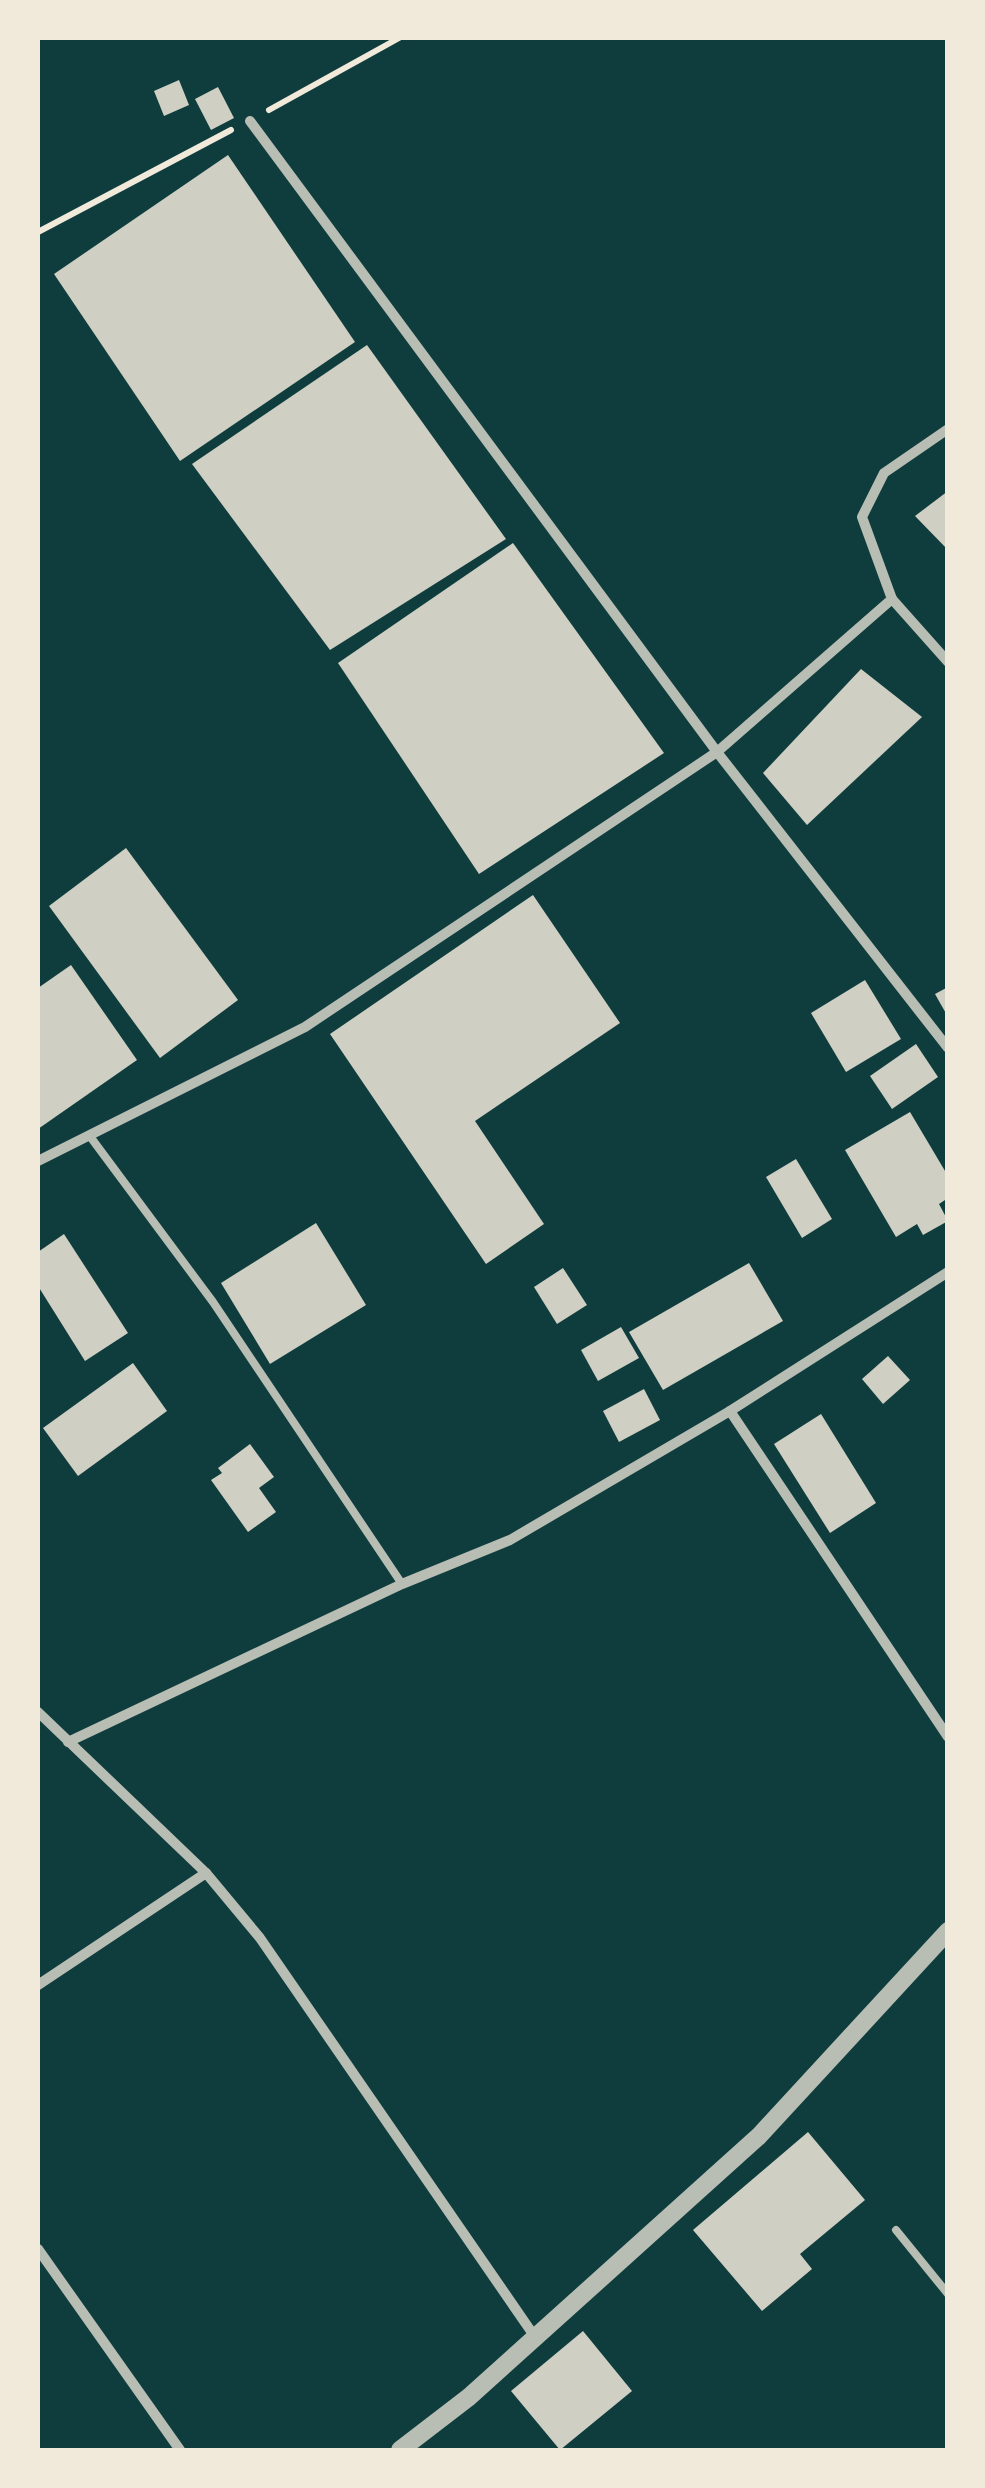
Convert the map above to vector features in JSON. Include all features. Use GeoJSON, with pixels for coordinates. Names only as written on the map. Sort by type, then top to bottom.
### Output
{"type":"FeatureCollection","features":[{"type":"Feature","properties":{"kind":"street"},"geometry":{"type":"LineString","coordinates":[[250,121],[717,752],[948,1048]]}},
{"type":"Feature","properties":{"kind":"street"},"geometry":{"type":"LineString","coordinates":[[948,429],[884,473],[862,518],[892,599],[948,662]]}},
{"type":"Feature","properties":{"kind":"street"},"geometry":{"type":"LineString","coordinates":[[38,1161],[305,1026],[717,752],[892,599]]}},
{"type":"Feature","properties":{"kind":"street"},"geometry":{"type":"LineString","coordinates":[[68,1742],[402,1584],[510,1540],[730,1411],[948,1272]]}},
{"type":"Feature","properties":{"kind":"street"},"geometry":{"type":"LineString","coordinates":[[730,1411],[948,1737]]}},
{"type":"Feature","properties":{"kind":"street"},"geometry":{"type":"LineString","coordinates":[[38,1712],[206,1873],[260,1938],[535,2337]]}},
{"type":"Feature","properties":{"kind":"street"},"geometry":{"type":"LineString","coordinates":[[38,1985],[206,1873]]}},
{"type":"Feature","properties":{"kind":"street"},"geometry":{"type":"LineString","coordinates":[[400,2450],[469,2397],[759,2136],[948,1932]]}},
{"type":"Feature","properties":{"kind":"street"},"geometry":{"type":"LineString","coordinates":[[38,2249],[180,2450]]}},
{"type":"Feature","properties":{"kind":"lane"},"geometry":{"type":"LineString","coordinates":[[89,1135],[213,1302],[402,1584]]}},
{"type":"Feature","properties":{"kind":"lane"},"geometry":{"type":"LineString","coordinates":[[896,2230],[948,2294]]}},
{"type":"Feature","properties":{"kind":"path"},"geometry":{"type":"LineString","coordinates":[[38,232],[399,38]]}},
{"type":"Feature","properties":{"kind":"building"},"geometry":{"type":"Polygon","coordinates":[[[179,80],[189,105],[164,116],[154,91],[179,80]]]}},
{"type":"Feature","properties":{"kind":"building"},"geometry":{"type":"Polygon","coordinates":[[[218,87],[234,118],[211,130],[195,99],[218,87]]]}},
{"type":"Feature","properties":{"kind":"building"},"geometry":{"type":"Polygon","coordinates":[[[228,155],[355,342],[180,461],[54,274],[228,155]]]}},
{"type":"Feature","properties":{"kind":"building"},"geometry":{"type":"Polygon","coordinates":[[[367,345],[506,539],[330,650],[192,464],[367,345]]]}},
{"type":"Feature","properties":{"kind":"building"},"geometry":{"type":"Polygon","coordinates":[[[948,491],[948,550],[915,516],[948,491]]]}},
{"type":"Feature","properties":{"kind":"building"},"geometry":{"type":"Polygon","coordinates":[[[513,543],[664,753],[479,874],[338,663],[513,543]]]}},
{"type":"Feature","properties":{"kind":"building"},"geometry":{"type":"Polygon","coordinates":[[[861,669],[922,717],[807,825],[763,773],[861,669]]]}},
{"type":"Feature","properties":{"kind":"building"},"geometry":{"type":"Polygon","coordinates":[[[126,848],[238,1000],[160,1058],[49,906],[126,848]]]}},
{"type":"Feature","properties":{"kind":"building"},"geometry":{"type":"Polygon","coordinates":[[[533,895],[620,1023],[475,1121],[544,1224],[486,1264],[330,1034],[533,895]]]}},
{"type":"Feature","properties":{"kind":"building"},"geometry":{"type":"Polygon","coordinates":[[[71,965],[137,1060],[38,1129],[38,988],[71,965]]]}},
{"type":"Feature","properties":{"kind":"building"},"geometry":{"type":"Polygon","coordinates":[[[865,980],[901,1039],[846,1072],[811,1013],[865,980]]]}},
{"type":"Feature","properties":{"kind":"building"},"geometry":{"type":"Polygon","coordinates":[[[948,987],[948,1017],[935,994],[948,987]]]}},
{"type":"Feature","properties":{"kind":"building"},"geometry":{"type":"Polygon","coordinates":[[[916,1044],[938,1077],[892,1109],[870,1076],[916,1044]]]}},
{"type":"Feature","properties":{"kind":"building"},"geometry":{"type":"Polygon","coordinates":[[[910,1112],[948,1176],[948,1198],[939,1204],[948,1221],[923,1235],[917,1224],[896,1237],[845,1150],[910,1112]]]}},
{"type":"Feature","properties":{"kind":"building"},"geometry":{"type":"Polygon","coordinates":[[[796,1159],[832,1219],[802,1238],[766,1177],[796,1159]]]}},
{"type":"Feature","properties":{"kind":"building"},"geometry":{"type":"Polygon","coordinates":[[[316,1223],[366,1305],[270,1364],[221,1283],[316,1223]]]}},
{"type":"Feature","properties":{"kind":"building"},"geometry":{"type":"Polygon","coordinates":[[[64,1234],[128,1333],[85,1361],[38,1286],[38,1252],[64,1234]]]}},
{"type":"Feature","properties":{"kind":"building"},"geometry":{"type":"Polygon","coordinates":[[[749,1263],[783,1321],[663,1390],[629,1332],[749,1263]]]}},
{"type":"Feature","properties":{"kind":"building"},"geometry":{"type":"Polygon","coordinates":[[[563,1268],[587,1305],[557,1324],[534,1287],[563,1268]]]}},
{"type":"Feature","properties":{"kind":"building"},"geometry":{"type":"Polygon","coordinates":[[[621,1327],[639,1358],[598,1381],[581,1350],[621,1327]]]}},
{"type":"Feature","properties":{"kind":"building"},"geometry":{"type":"Polygon","coordinates":[[[888,1356],[910,1380],[883,1404],[862,1379],[888,1356]]]}},
{"type":"Feature","properties":{"kind":"building"},"geometry":{"type":"Polygon","coordinates":[[[133,1363],[167,1411],[78,1476],[43,1428],[133,1363]]]}},
{"type":"Feature","properties":{"kind":"building"},"geometry":{"type":"Polygon","coordinates":[[[644,1389],[660,1420],[619,1442],[603,1411],[644,1389]]]}},
{"type":"Feature","properties":{"kind":"building"},"geometry":{"type":"Polygon","coordinates":[[[821,1414],[876,1503],[830,1533],[774,1444],[821,1414]]]}},
{"type":"Feature","properties":{"kind":"building"},"geometry":{"type":"Polygon","coordinates":[[[250,1444],[274,1477],[259,1488],[276,1512],[248,1532],[211,1480],[222,1473],[218,1468],[250,1444]]]}},
{"type":"Feature","properties":{"kind":"building"},"geometry":{"type":"Polygon","coordinates":[[[808,2132],[865,2200],[800,2254],[812,2269],[762,2311],[693,2230],[808,2132]]]}},
{"type":"Feature","properties":{"kind":"building"},"geometry":{"type":"Polygon","coordinates":[[[583,2331],[632,2391],[560,2450],[511,2391],[583,2331]]]}}]}
